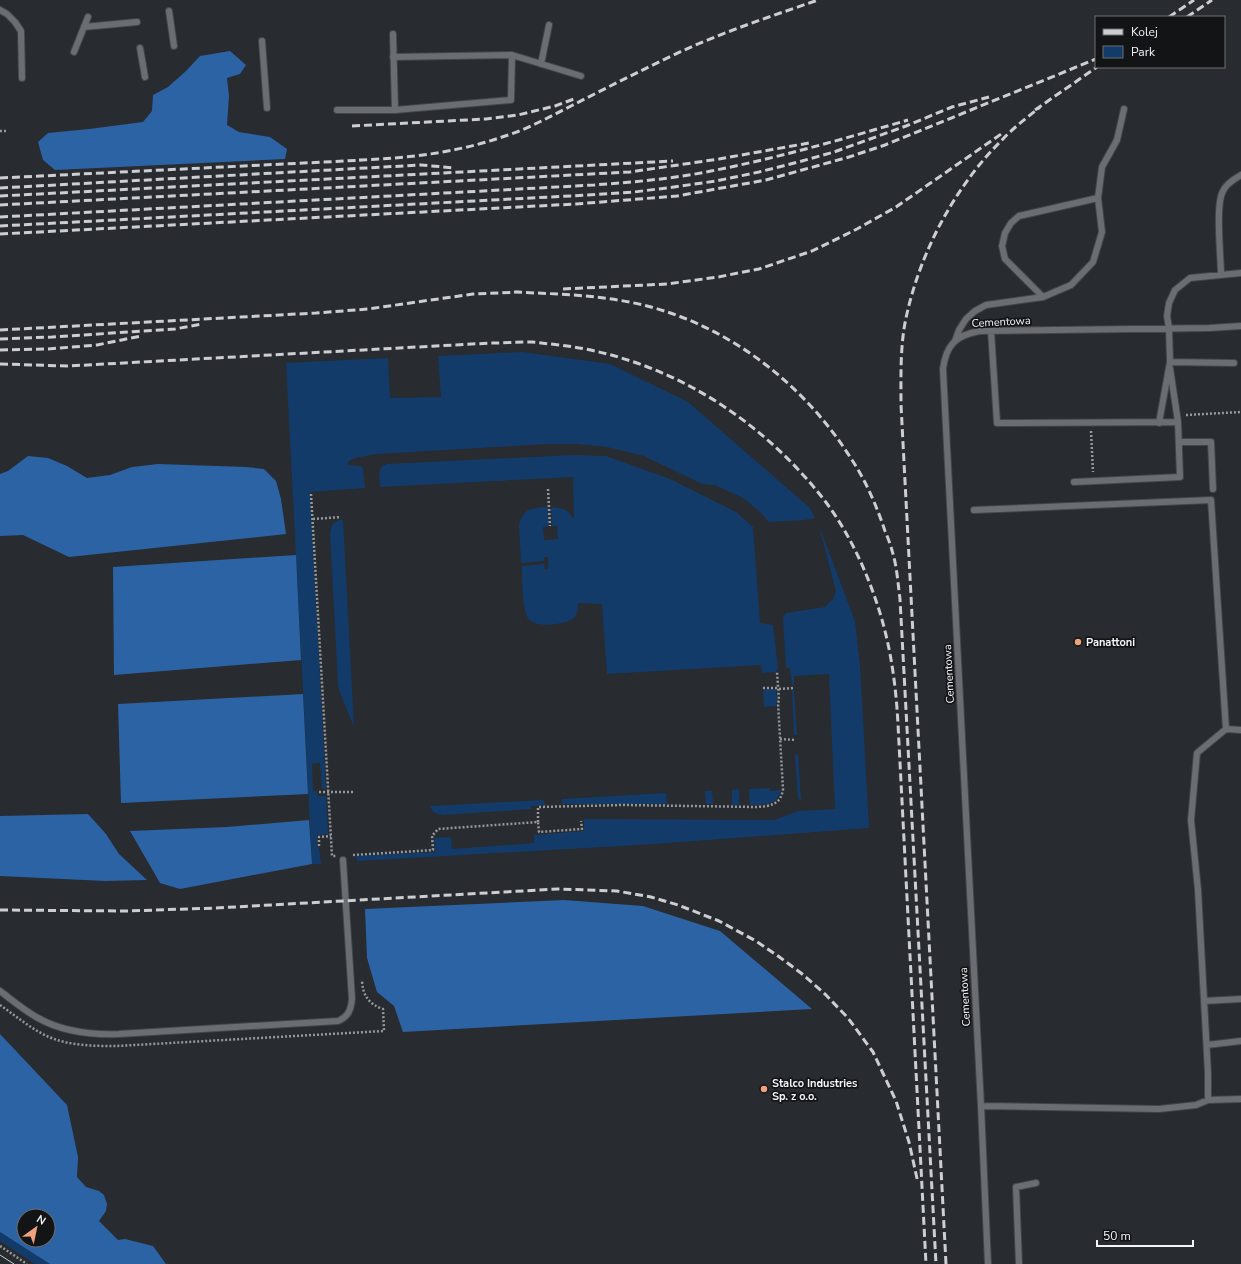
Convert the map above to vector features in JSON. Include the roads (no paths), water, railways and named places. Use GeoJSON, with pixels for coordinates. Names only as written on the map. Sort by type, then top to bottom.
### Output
{"type":"FeatureCollection","features":[{"type":"Feature","properties":{"kind":"lane"},"geometry":{"type":"LineString","coordinates":[[0,10],[7,14],[21,31],[22,78]]}},
{"type":"Feature","properties":{"kind":"lane"},"geometry":{"type":"LineString","coordinates":[[169,11],[174,46]]}},
{"type":"Feature","properties":{"kind":"lane"},"geometry":{"type":"LineString","coordinates":[[74,52],[88,17]]}},
{"type":"Feature","properties":{"kind":"lane"},"geometry":{"type":"LineString","coordinates":[[84,27],[137,22]]}},
{"type":"Feature","properties":{"kind":"lane"},"geometry":{"type":"LineString","coordinates":[[541,64],[549,25]]}},
{"type":"Feature","properties":{"kind":"lane"},"geometry":{"type":"LineString","coordinates":[[393,34],[395,110]]}},
{"type":"Feature","properties":{"kind":"lane"},"geometry":{"type":"LineString","coordinates":[[262,41],[267,108]]}},
{"type":"Feature","properties":{"kind":"lane"},"geometry":{"type":"LineString","coordinates":[[140,48],[144,76]]}},
{"type":"Feature","properties":{"kind":"lane"},"geometry":{"type":"LineString","coordinates":[[337,110],[395,110],[511,100],[512,55]]}},
{"type":"Feature","properties":{"kind":"lane"},"geometry":{"type":"LineString","coordinates":[[393,57],[512,55],[581,76]]}},
{"type":"Feature","properties":{"kind":"lane"},"geometry":{"type":"LineString","coordinates":[[955,341],[959,330],[966,319],[975,311],[986,306],[1043,297],[1071,285],[1093,262],[1102,232],[1098,198],[1102,167],[1117,140],[1124,109]]}},
{"type":"Feature","properties":{"kind":"lane"},"geometry":{"type":"LineString","coordinates":[[1221,275],[1219,204],[1222,192],[1230,182],[1241,175]]}},
{"type":"Feature","properties":{"kind":"lane"},"geometry":{"type":"LineString","coordinates":[[1043,297],[1005,259],[1002,246],[1005,233],[1011,222],[1019,216],[1098,198]]}},
{"type":"Feature","properties":{"kind":"lane"},"geometry":{"type":"LineString","coordinates":[[1074,482],[1180,477],[1178,422],[1170,362],[1169,328],[1167,316],[1169,303],[1175,290],[1190,278],[1241,273]]}},
{"type":"Feature","properties":{"kind":"lane","name":"Cementowa"},"geometry":{"type":"LineString","coordinates":[[988,1264],[943,369],[944,360],[955,341],[972,332],[1209,328],[1241,326]]}},
{"type":"Feature","properties":{"kind":"lane"},"geometry":{"type":"LineString","coordinates":[[991,331],[997,423],[1178,422]]}},
{"type":"Feature","properties":{"kind":"lane"},"geometry":{"type":"LineString","coordinates":[[1170,362],[1234,363]]}},
{"type":"Feature","properties":{"kind":"lane"},"geometry":{"type":"LineString","coordinates":[[1159,422],[1170,362]]}},
{"type":"Feature","properties":{"kind":"lane"},"geometry":{"type":"LineString","coordinates":[[1179,442],[1210,442],[1213,489]]}},
{"type":"Feature","properties":{"kind":"lane"},"geometry":{"type":"LineString","coordinates":[[974,510],[1211,500],[1226,729]]}},
{"type":"Feature","properties":{"kind":"lane"},"geometry":{"type":"LineString","coordinates":[[1208,1100],[1207,1044],[1198,890],[1191,820],[1197,753],[1226,729],[1241,730]]}},
{"type":"Feature","properties":{"kind":"lane"},"geometry":{"type":"LineString","coordinates":[[0,992],[47,1023],[67,1030],[87,1034],[119,1034],[326,1023],[338,1021],[347,1016],[350,1011],[352,999],[343,857]]}},
{"type":"Feature","properties":{"kind":"lane"},"geometry":{"type":"LineString","coordinates":[[1204,1001],[1241,999]]}},
{"type":"Feature","properties":{"kind":"lane"},"geometry":{"type":"LineString","coordinates":[[1207,1044],[1241,1042]]}},
{"type":"Feature","properties":{"kind":"lane"},"geometry":{"type":"LineString","coordinates":[[981,1106],[1159,1109],[1196,1105],[1208,1100],[1241,1099]]}},
{"type":"Feature","properties":{"kind":"lane"},"geometry":{"type":"LineString","coordinates":[[1019,1264],[1016,1187],[1036,1183]]}},
{"type":"Feature","properties":{"kind":"tram line"},"geometry":{"type":"LineString","coordinates":[[0,1255],[14,1264]]}},
{"type":"Feature","properties":{"kind":"railway"},"geometry":{"type":"LineString","coordinates":[[359,160],[396,158],[451,151],[487,142],[514,133],[682,51],[749,24],[818,0]]}},
{"type":"Feature","properties":{"kind":"railway"},"geometry":{"type":"LineString","coordinates":[[1170,16],[1194,0]]}},
{"type":"Feature","properties":{"kind":"railway"},"geometry":{"type":"LineString","coordinates":[[1188,16],[1212,0]]}},
{"type":"Feature","properties":{"kind":"railway"},"geometry":{"type":"LineString","coordinates":[[0,234],[576,204],[677,196],[766,180],[849,157],[885,145],[1095,59]]}},
{"type":"Feature","properties":{"kind":"railway"},"geometry":{"type":"LineString","coordinates":[[1035,110],[1096,68]]}},
{"type":"Feature","properties":{"kind":"railway"},"geometry":{"type":"LineString","coordinates":[[0,226],[588,195],[634,192],[674,187],[716,181],[759,172],[834,152],[906,126],[952,107],[989,97]]}},
{"type":"Feature","properties":{"kind":"railway"},"geometry":{"type":"LineString","coordinates":[[352,126],[486,119],[518,115],[555,106],[574,99]]}},
{"type":"Feature","properties":{"kind":"railway"},"geometry":{"type":"LineString","coordinates":[[946,1264],[901,405],[902,350],[904,329],[912,293],[920,269],[942,221],[955,199],[986,157],[1012,130],[1040,107]]}},
{"type":"Feature","properties":{"kind":"railway"},"geometry":{"type":"LineString","coordinates":[[0,217],[594,185],[652,180],[696,174],[736,166],[835,141],[908,120]]}},
{"type":"Feature","properties":{"kind":"railway"},"geometry":{"type":"LineString","coordinates":[[563,289],[667,284],[718,277],[759,269],[812,251],[857,229],[896,207],[1004,132]]}},
{"type":"Feature","properties":{"kind":"railway"},"geometry":{"type":"LineString","coordinates":[[0,205],[630,172],[719,159],[809,143]]}},
{"type":"Feature","properties":{"kind":"railway"},"geometry":{"type":"LineString","coordinates":[[0,178],[365,160]]}},
{"type":"Feature","properties":{"kind":"railway"},"geometry":{"type":"LineString","coordinates":[[0,196],[673,161]]}},
{"type":"Feature","properties":{"kind":"railway"},"geometry":{"type":"LineString","coordinates":[[0,188],[421,165],[455,168]]}},
{"type":"Feature","properties":{"kind":"railway"},"geometry":{"type":"LineString","coordinates":[[514,292],[595,297],[643,305],[675,315],[706,328],[735,343],[762,362],[812,407],[852,460],[875,504],[893,554],[900,599],[936,1264]]}},
{"type":"Feature","properties":{"kind":"railway"},"geometry":{"type":"LineString","coordinates":[[0,330],[316,313],[368,309],[473,294],[519,292]]}},
{"type":"Feature","properties":{"kind":"railway"},"geometry":{"type":"LineString","coordinates":[[0,339],[175,329],[202,324]]}},
{"type":"Feature","properties":{"kind":"railway"},"geometry":{"type":"LineString","coordinates":[[0,350],[48,349],[97,345],[141,336]]}},
{"type":"Feature","properties":{"kind":"railway"},"geometry":{"type":"LineString","coordinates":[[0,364],[68,366],[532,342],[599,352],[637,363],[673,378],[708,396],[741,418],[771,443],[799,471],[825,501],[850,541],[864,569],[875,598],[890,654],[898,724],[926,1264]]}},
{"type":"Feature","properties":{"kind":"railway"},"geometry":{"type":"LineString","coordinates":[[0,910],[126,911],[216,908],[558,889],[617,891],[651,897],[678,905],[719,921],[756,941],[801,973],[825,994],[848,1018],[873,1052],[896,1101],[909,1142],[918,1183]]}},
{"type":"Feature","properties":{"kind":"place","name":"Panattoni"},"geometry":{"type":"Point","coordinates":[1078,642]}},
{"type":"Feature","properties":{"kind":"place","name":"Stalco Industries Sp. z o.o."},"geometry":{"type":"Point","coordinates":[764,1089]}}]}
